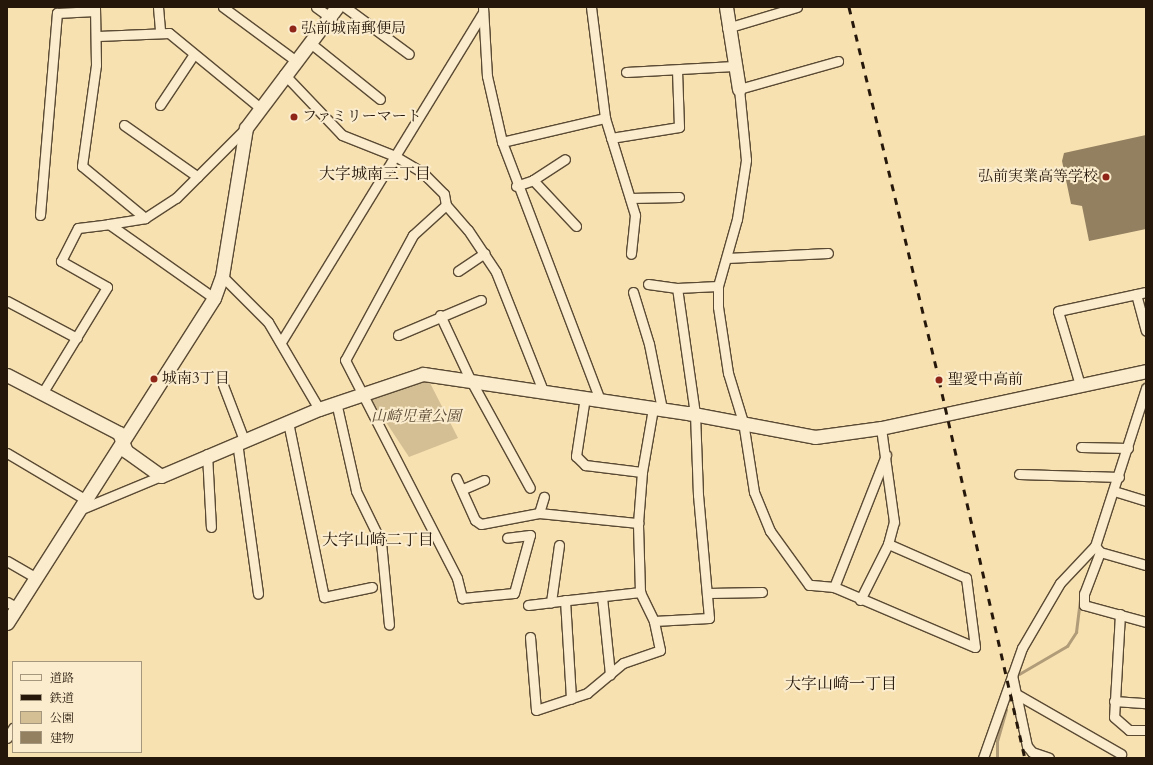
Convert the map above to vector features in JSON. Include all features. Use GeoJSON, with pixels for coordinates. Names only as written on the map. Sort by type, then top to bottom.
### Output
{"type":"FeatureCollection","features":[{"type":"Feature","properties":{"kind":"street"},"geometry":{"type":"LineString","coordinates":[[158,7],[160,32]]}},
{"type":"Feature","properties":{"kind":"street"},"geometry":{"type":"LineString","coordinates":[[223,7],[295,60]]}},
{"type":"Feature","properties":{"kind":"street"},"geometry":{"type":"LineString","coordinates":[[43,392],[107,287],[61,261],[78,228],[145,218],[163,209],[198,177],[246,128],[259,106],[333,12],[316,7]]}},
{"type":"Feature","properties":{"kind":"street"},"geometry":{"type":"LineString","coordinates":[[345,7],[409,54]]}},
{"type":"Feature","properties":{"kind":"street"},"geometry":{"type":"LineString","coordinates":[[591,7],[605,118],[635,215],[631,254]]}},
{"type":"Feature","properties":{"kind":"street"},"geometry":{"type":"LineString","coordinates":[[726,7],[727,28],[739,89],[746,160],[727,258],[718,286],[718,307],[728,373],[743,422],[754,492],[770,532],[809,584],[834,587],[860,600],[975,648],[966,578],[888,544]]}},
{"type":"Feature","properties":{"kind":"street"},"geometry":{"type":"LineString","coordinates":[[727,28],[797,7]]}},
{"type":"Feature","properties":{"kind":"street"},"geometry":{"type":"LineString","coordinates":[[40,215],[57,13],[95,9],[98,36],[82,166],[145,218]]}},
{"type":"Feature","properties":{"kind":"street"},"geometry":{"type":"LineString","coordinates":[[483,10],[487,76],[502,142],[516,186],[590,366],[600,400]]}},
{"type":"Feature","properties":{"kind":"street"},"geometry":{"type":"LineString","coordinates":[[281,342],[336,257],[483,10]]}},
{"type":"Feature","properties":{"kind":"street"},"geometry":{"type":"LineString","coordinates":[[98,36],[160,32],[169,33],[259,106]]}},
{"type":"Feature","properties":{"kind":"street"},"geometry":{"type":"LineString","coordinates":[[309,42],[380,99]]}},
{"type":"Feature","properties":{"kind":"street"},"geometry":{"type":"LineString","coordinates":[[160,105],[194,54]]}},
{"type":"Feature","properties":{"kind":"street"},"geometry":{"type":"LineString","coordinates":[[739,89],[838,61]]}},
{"type":"Feature","properties":{"kind":"street"},"geometry":{"type":"LineString","coordinates":[[626,72],[734,66]]}},
{"type":"Feature","properties":{"kind":"street"},"geometry":{"type":"LineString","coordinates":[[611,138],[679,127],[677,70]]}},
{"type":"Feature","properties":{"kind":"street"},"geometry":{"type":"LineString","coordinates":[[284,74],[342,135],[395,156],[422,172],[444,194],[446,205],[485,252],[496,272],[543,391]]}},
{"type":"Feature","properties":{"kind":"street"},"geometry":{"type":"LineString","coordinates":[[502,142],[605,118]]}},
{"type":"Feature","properties":{"kind":"street"},"geometry":{"type":"LineString","coordinates":[[124,125],[198,177]]}},
{"type":"Feature","properties":{"kind":"street"},"geometry":{"type":"LineString","coordinates":[[7,623],[12,605],[36,578],[214,298],[222,276],[246,128]]}},
{"type":"Feature","properties":{"kind":"street"},"geometry":{"type":"LineString","coordinates":[[516,186],[533,180],[565,159]]}},
{"type":"Feature","properties":{"kind":"street"},"geometry":{"type":"LineString","coordinates":[[533,180],[576,226]]}},
{"type":"Feature","properties":{"kind":"street"},"geometry":{"type":"LineString","coordinates":[[630,198],[679,197]]}},
{"type":"Feature","properties":{"kind":"street"},"geometry":{"type":"LineString","coordinates":[[446,205],[412,235],[348,351],[345,360],[457,578],[462,598],[514,593],[530,535],[507,538]]}},
{"type":"Feature","properties":{"kind":"street"},"geometry":{"type":"LineString","coordinates":[[109,224],[214,298]]}},
{"type":"Feature","properties":{"kind":"street"},"geometry":{"type":"LineString","coordinates":[[458,271],[485,252]]}},
{"type":"Feature","properties":{"kind":"street"},"geometry":{"type":"LineString","coordinates":[[727,258],[828,252]]}},
{"type":"Feature","properties":{"kind":"street"},"geometry":{"type":"LineString","coordinates":[[222,276],[268,322],[319,409]]}},
{"type":"Feature","properties":{"kind":"street"},"geometry":{"type":"LineString","coordinates":[[648,284],[677,288],[718,286]]}},
{"type":"Feature","properties":{"kind":"street"},"geometry":{"type":"LineString","coordinates":[[654,621],[709,618],[708,593],[698,495],[695,414],[677,288]]}},
{"type":"Feature","properties":{"kind":"street"},"geometry":{"type":"LineString","coordinates":[[530,637],[536,710],[587,693],[624,663],[660,650],[654,621],[640,592],[638,523],[642,472],[658,408],[649,344],[633,292]]}},
{"type":"Feature","properties":{"kind":"street"},"geometry":{"type":"LineString","coordinates":[[1080,385],[1058,311],[1146,292]]}},
{"type":"Feature","properties":{"kind":"street"},"geometry":{"type":"LineString","coordinates":[[1136,294],[1146,331]]}},
{"type":"Feature","properties":{"kind":"street"},"geometry":{"type":"LineString","coordinates":[[398,335],[440,315],[481,300]]}},
{"type":"Feature","properties":{"kind":"street"},"geometry":{"type":"LineString","coordinates":[[7,301],[76,338]]}},
{"type":"Feature","properties":{"kind":"street"},"geometry":{"type":"LineString","coordinates":[[440,315],[470,379],[530,488]]}},
{"type":"Feature","properties":{"kind":"street"},"geometry":{"type":"LineString","coordinates":[[82,506],[161,476],[207,454],[336,402],[423,374],[470,379],[658,408],[743,422],[815,437],[881,428],[1146,371]]}},
{"type":"Feature","properties":{"kind":"street"},"geometry":{"type":"LineString","coordinates":[[7,375],[43,392],[119,433],[126,451],[161,476]]}},
{"type":"Feature","properties":{"kind":"street"},"geometry":{"type":"LineString","coordinates":[[223,385],[241,441],[258,594]]}},
{"type":"Feature","properties":{"kind":"street"},"geometry":{"type":"LineString","coordinates":[[1146,388],[1084,594],[1084,605],[1146,622]]}},
{"type":"Feature","properties":{"kind":"street"},"geometry":{"type":"LineString","coordinates":[[585,397],[576,456],[585,465],[642,472]]}},
{"type":"Feature","properties":{"kind":"street"},"geometry":{"type":"LineString","coordinates":[[336,402],[356,491],[380,542],[389,625]]}},
{"type":"Feature","properties":{"kind":"street"},"geometry":{"type":"LineString","coordinates":[[288,422],[324,597],[372,587]]}},
{"type":"Feature","properties":{"kind":"street"},"geometry":{"type":"LineString","coordinates":[[860,600],[888,544],[894,522],[886,455],[881,428]]}},
{"type":"Feature","properties":{"kind":"street"},"geometry":{"type":"LineString","coordinates":[[1081,447],[1128,448]]}},
{"type":"Feature","properties":{"kind":"street"},"geometry":{"type":"LineString","coordinates":[[7,453],[82,506]]}},
{"type":"Feature","properties":{"kind":"street"},"geometry":{"type":"LineString","coordinates":[[207,454],[211,527]]}},
{"type":"Feature","properties":{"kind":"street"},"geometry":{"type":"LineString","coordinates":[[834,587],[886,455]]}},
{"type":"Feature","properties":{"kind":"street"},"geometry":{"type":"LineString","coordinates":[[1019,474],[1119,477]]}},
{"type":"Feature","properties":{"kind":"street"},"geometry":{"type":"LineString","coordinates":[[456,478],[463,489],[475,520],[481,524],[539,513],[638,523]]}},
{"type":"Feature","properties":{"kind":"street"},"geometry":{"type":"LineString","coordinates":[[463,489],[484,480]]}},
{"type":"Feature","properties":{"kind":"street"},"geometry":{"type":"LineString","coordinates":[[1114,491],[1146,501]]}},
{"type":"Feature","properties":{"kind":"street"},"geometry":{"type":"LineString","coordinates":[[539,513],[544,497]]}},
{"type":"Feature","properties":{"kind":"street"},"geometry":{"type":"LineString","coordinates":[[551,602],[559,545]]}},
{"type":"Feature","properties":{"kind":"street"},"geometry":{"type":"LineString","coordinates":[[1097,549],[1146,565]]}},
{"type":"Feature","properties":{"kind":"street"},"geometry":{"type":"LineString","coordinates":[[983,758],[1012,675],[1045,606],[1060,583],[1097,549]]}},
{"type":"Feature","properties":{"kind":"street"},"geometry":{"type":"LineString","coordinates":[[7,561],[36,578]]}},
{"type":"Feature","properties":{"kind":"street"},"geometry":{"type":"LineString","coordinates":[[528,605],[640,592]]}},
{"type":"Feature","properties":{"kind":"street"},"geometry":{"type":"LineString","coordinates":[[708,593],[762,592]]}},
{"type":"Feature","properties":{"kind":"street"},"geometry":{"type":"LineString","coordinates":[[602,597],[610,675]]}},
{"type":"Feature","properties":{"kind":"street"},"geometry":{"type":"LineString","coordinates":[[565,600],[572,699]]}},
{"type":"Feature","properties":{"kind":"street"},"geometry":{"type":"LineString","coordinates":[[1120,614],[1114,717],[1129,730],[1146,730]]}},
{"type":"Feature","properties":{"kind":"street"},"geometry":{"type":"LineString","coordinates":[[1012,675],[1018,694],[1027,746],[1032,752],[1049,758]]}},
{"type":"Feature","properties":{"kind":"street"},"geometry":{"type":"LineString","coordinates":[[1018,694],[1121,754]]}},
{"type":"Feature","properties":{"kind":"street"},"geometry":{"type":"LineString","coordinates":[[1114,701],[1146,703]]}},
{"type":"Feature","properties":{"kind":"green space","name":"山崎児童公園"},"geometry":{"type":"Polygon","coordinates":[[[429,381],[458,438],[409,457],[370,398],[429,381]]]}},
{"type":"Feature","properties":{"kind":"building","name":"弘前実業高等学校"},"geometry":{"type":"Polygon","coordinates":[[[1146,135],[1146,229],[1089,241],[1082,206],[1071,204],[1062,161],[1064,153],[1146,135]]]}},
{"type":"Feature","properties":{"kind":"waterway"},"geometry":{"type":"LineString","coordinates":[[1019,674],[1067,646],[1076,632],[1081,593]]}},
{"type":"Feature","properties":{"kind":"waterway"},"geometry":{"type":"LineString","coordinates":[[997,758],[997,741],[1006,709]]}},
{"type":"Feature","properties":{"kind":"railway"},"geometry":{"type":"LineString","coordinates":[[849,7],[939,380],[1025,758]]}},
{"type":"Feature","properties":{"kind":"place","name":"弘前城南郵便局"},"geometry":{"type":"Point","coordinates":[293,29]}},
{"type":"Feature","properties":{"kind":"place","name":"ファミリーマート"},"geometry":{"type":"Point","coordinates":[294,117]}},
{"type":"Feature","properties":{"kind":"place","name":"弘前実業高等学校"},"geometry":{"type":"Point","coordinates":[1106,177]}},
{"type":"Feature","properties":{"kind":"place","name":"城南3丁目"},"geometry":{"type":"Point","coordinates":[154,379]}},
{"type":"Feature","properties":{"kind":"place","name":"聖愛中高前"},"geometry":{"type":"Point","coordinates":[939,380]}},
{"type":"Feature","properties":{"kind":"district","name":"大字城南三丁目"},"geometry":{"type":"Point","coordinates":[375,174]}},
{"type":"Feature","properties":{"kind":"district","name":"大字山崎二丁目"},"geometry":{"type":"Point","coordinates":[378,540]}},
{"type":"Feature","properties":{"kind":"district","name":"大字山崎一丁目"},"geometry":{"type":"Point","coordinates":[841,684]}}]}
